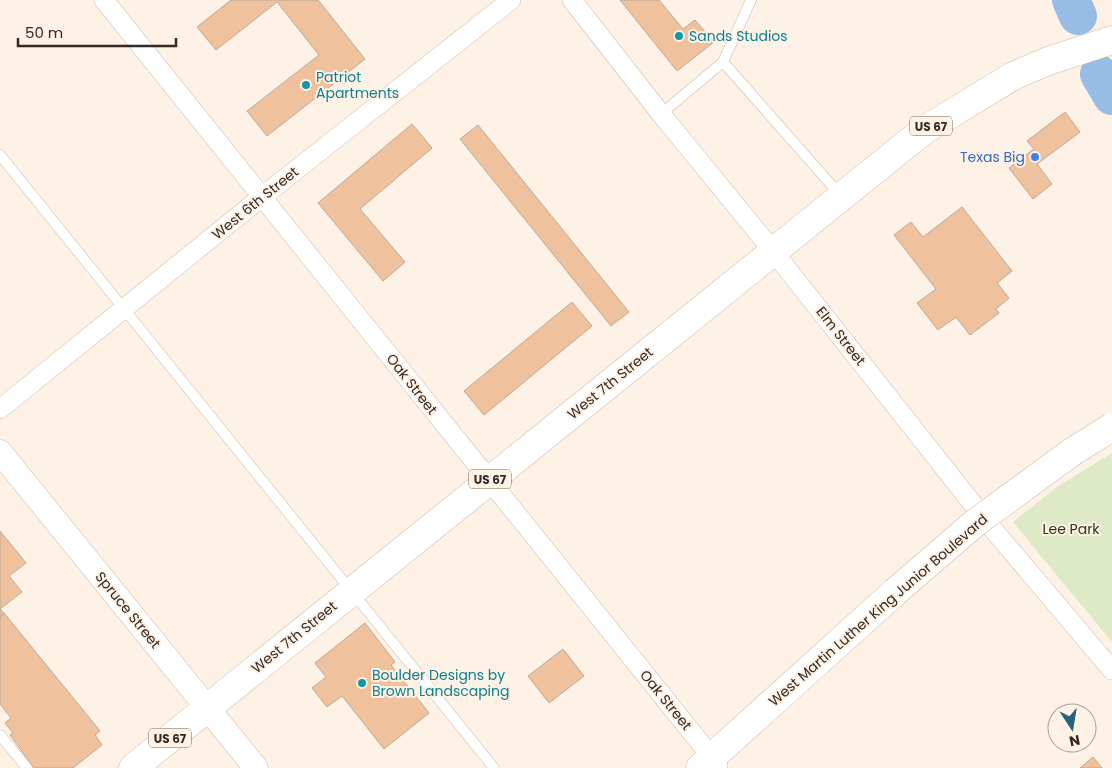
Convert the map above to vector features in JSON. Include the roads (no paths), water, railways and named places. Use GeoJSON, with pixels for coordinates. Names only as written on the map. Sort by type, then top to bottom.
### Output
{"type":"FeatureCollection","features":[{"type":"Feature","properties":{"kind":"main road","name":"West 7th Street"},"geometry":{"type":"LineString","coordinates":[[133,768],[923,131],[1013,76],[1048,61],[1112,40]]}},
{"type":"Feature","properties":{"kind":"main road","name":"West Martin Luther King Junior Boulevard"},"geometry":{"type":"LineString","coordinates":[[711,765],[895,592],[975,523],[1072,452],[1112,426]]}},
{"type":"Feature","properties":{"kind":"street","name":"Oak Street"},"geometry":{"type":"LineString","coordinates":[[104,0],[489,480],[711,765]]}},
{"type":"Feature","properties":{"kind":"street","name":"West 6th Street"},"geometry":{"type":"LineString","coordinates":[[0,409],[263,196],[511,0]]}},
{"type":"Feature","properties":{"kind":"street","name":"Elm Street"},"geometry":{"type":"LineString","coordinates":[[572,0],[991,527],[1112,670]]}},
{"type":"Feature","properties":{"kind":"street","name":"Spruce Street"},"geometry":{"type":"LineString","coordinates":[[0,452],[256,768]]}},
{"type":"Feature","properties":{"kind":"lane"},"geometry":{"type":"LineString","coordinates":[[661,114],[723,62],[751,0]]}},
{"type":"Feature","properties":{"kind":"lane"},"geometry":{"type":"LineString","coordinates":[[723,62],[842,196]]}},
{"type":"Feature","properties":{"kind":"lane"},"geometry":{"type":"LineString","coordinates":[[0,155],[350,592],[494,768]]}},
{"type":"Feature","properties":{"kind":"lane"},"geometry":{"type":"LineString","coordinates":[[0,735],[26,768]]}},
{"type":"Feature","properties":{"kind":"waterway"},"geometry":{"type":"LineString","coordinates":[[1071,0],[1078,16]]}},
{"type":"Feature","properties":{"kind":"waterway"},"geometry":{"type":"LineString","coordinates":[[1099,74],[1112,96]]}},
{"type":"Feature","properties":{"kind":"place","name":"Sands Studios"},"geometry":{"type":"Point","coordinates":[679,36]}},
{"type":"Feature","properties":{"kind":"place","name":"Patriot Apartments"},"geometry":{"type":"Point","coordinates":[306,85]}},
{"type":"Feature","properties":{"kind":"place","name":"Texas Big"},"geometry":{"type":"Point","coordinates":[1035,157]}},
{"type":"Feature","properties":{"kind":"place","name":"Boulder Designs by Brown Landscaping"},"geometry":{"type":"Point","coordinates":[362,683]}},
{"type":"Feature","properties":{"kind":"park label","name":"Lee Park"},"geometry":{"type":"Point","coordinates":[1071,529]}}]}
